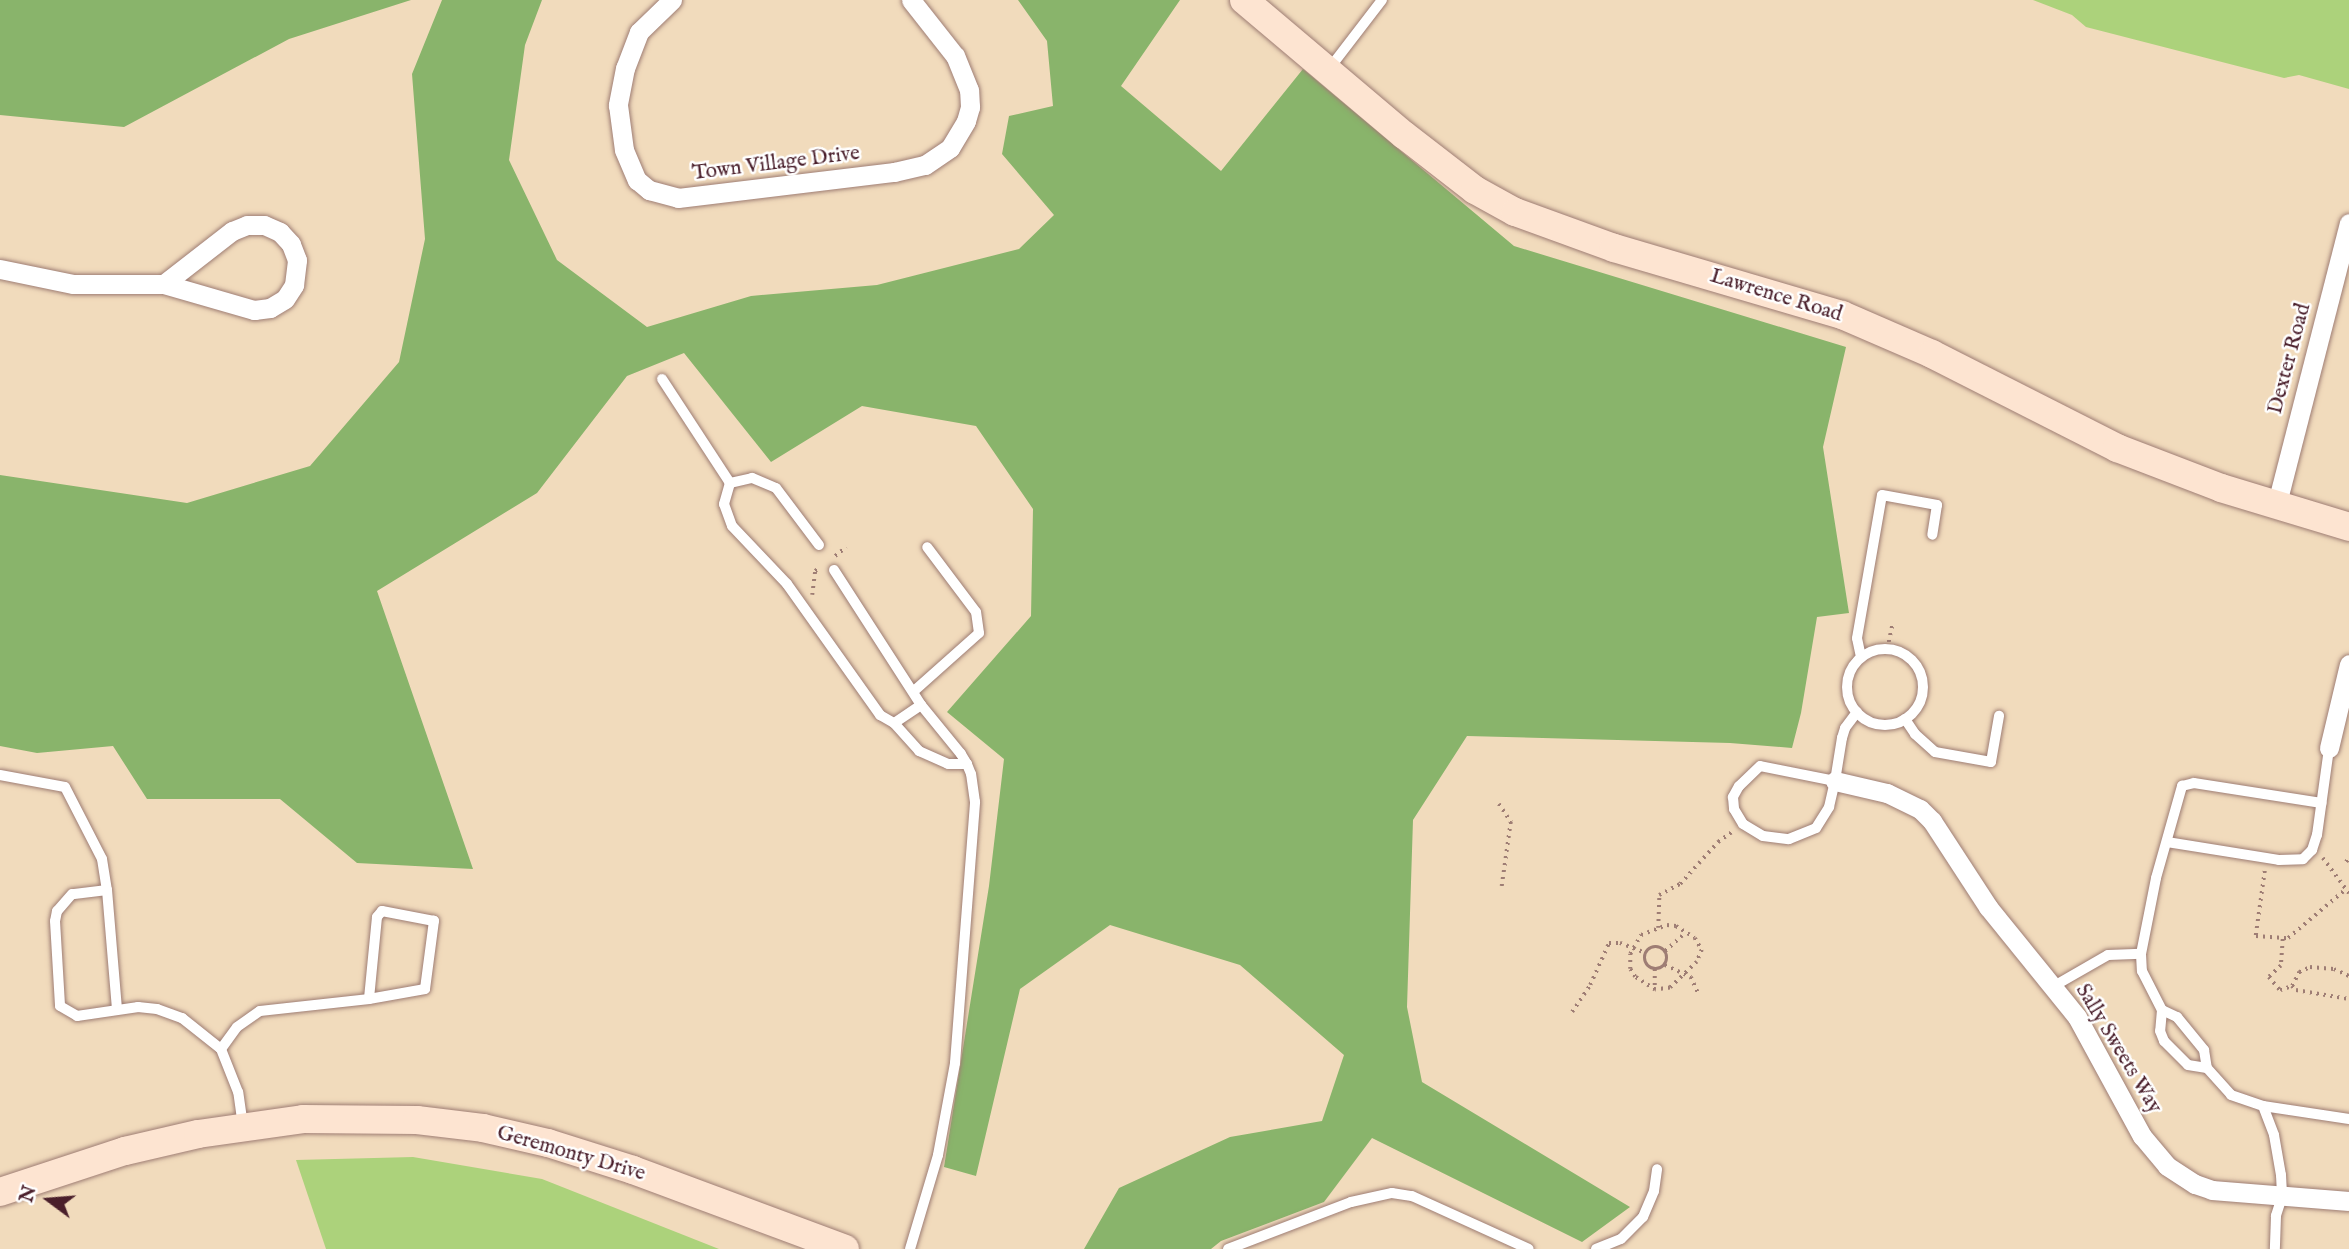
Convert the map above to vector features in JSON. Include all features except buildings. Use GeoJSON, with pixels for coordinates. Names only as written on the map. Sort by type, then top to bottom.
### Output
{"type":"FeatureCollection","features":[{"type":"Feature","properties":{"kind":"street","name":"Town Village Drive"},"geometry":{"type":"LineString","coordinates":[[672,0],[639,32],[625,68],[618,105],[624,150],[633,174],[649,190],[678,198],[894,172],[925,164],[950,148],[966,121],[969,90],[956,56],[911,0]]}},
{"type":"Feature","properties":{"kind":"street","name":"Lawrence Road"},"geometry":{"type":"LineString","coordinates":[[1244,0],[1475,190],[1515,212],[1614,248],[1782,296],[1875,328],[2117,448],[2276,507],[2349,527]]}},
{"type":"Feature","properties":{"kind":"street","name":"Dexter Road"},"geometry":{"type":"LineString","coordinates":[[2276,507],[2349,223]]}},
{"type":"Feature","properties":{"kind":"street"},"geometry":{"type":"LineString","coordinates":[[0,269],[73,284],[164,284],[246,310],[262,310],[278,304],[290,292],[297,276],[297,260],[291,244],[279,232],[264,225],[247,225],[232,231],[164,284]]}},
{"type":"Feature","properties":{"kind":"street"},"geometry":{"type":"LineString","coordinates":[[2329,748],[2349,664]]}},
{"type":"Feature","properties":{"kind":"street","name":"Sally Sweets Way"},"geometry":{"type":"LineString","coordinates":[[1835,781],[1887,793],[1920,809],[1945,837],[1988,907],[2054,986],[2086,1031],[2143,1136],[2167,1166],[2195,1184],[2212,1189],[2349,1201]]}},
{"type":"Feature","properties":{"kind":"street","name":"Geremonty Drive"},"geometry":{"type":"LineString","coordinates":[[0,1192],[125,1151],[243,1127],[303,1119],[372,1118],[483,1128],[548,1143],[634,1170],[845,1249]]}},
{"type":"Feature","properties":{"kind":"lane"},"geometry":{"type":"LineString","coordinates":[[1328,70],[1382,0]]}},
{"type":"Feature","properties":{"kind":"lane"},"geometry":{"type":"LineString","coordinates":[[662,379],[730,483],[724,504],[732,526],[787,584],[880,715],[894,723],[919,751],[948,764],[967,764]]}},
{"type":"Feature","properties":{"kind":"lane"},"geometry":{"type":"LineString","coordinates":[[730,483],[752,478],[776,488],[819,545]]}},
{"type":"Feature","properties":{"kind":"lane"},"geometry":{"type":"LineString","coordinates":[[1861,657],[1857,638],[1882,495],[1937,505],[1931,535]]}},
{"type":"Feature","properties":{"kind":"lane"},"geometry":{"type":"LineString","coordinates":[[914,691],[979,633],[976,612],[927,547]]}},
{"type":"Feature","properties":{"kind":"lane"},"geometry":{"type":"LineString","coordinates":[[834,570],[921,705],[961,754],[974,786],[975,830],[954,1063],[938,1155],[910,1249]]}},
{"type":"Feature","properties":{"kind":"lane"},"geometry":{"type":"LineString","coordinates":[[1887,649],[1909,657],[1922,678],[1920,703],[1905,719],[1890,724],[1878,724],[1857,712],[1847,690],[1848,678],[1861,657],[1872,651],[1887,649]]}},
{"type":"Feature","properties":{"kind":"lane"},"geometry":{"type":"LineString","coordinates":[[894,723],[921,705]]}},
{"type":"Feature","properties":{"kind":"lane"},"geometry":{"type":"LineString","coordinates":[[1835,781],[1760,766],[1739,786],[1733,797],[1734,809],[1751,831],[1775,838],[1800,837],[1816,828],[1823,818],[1835,781],[1842,738],[1857,712]]}},
{"type":"Feature","properties":{"kind":"lane"},"geometry":{"type":"LineString","coordinates":[[1905,719],[1914,734],[1935,752],[1991,762],[1999,716]]}},
{"type":"Feature","properties":{"kind":"lane"},"geometry":{"type":"LineString","coordinates":[[2167,842],[2279,860],[2303,859],[2312,850],[2317,835],[2329,748]]}},
{"type":"Feature","properties":{"kind":"lane"},"geometry":{"type":"LineString","coordinates":[[0,775],[65,787],[102,859],[117,1009]]}},
{"type":"Feature","properties":{"kind":"lane"},"geometry":{"type":"LineString","coordinates":[[2207,1068],[2188,1065],[2164,1041],[2160,1031],[2162,1010],[2145,980],[2141,954],[2182,786],[2194,783],[2321,803]]}},
{"type":"Feature","properties":{"kind":"lane"},"geometry":{"type":"LineString","coordinates":[[107,890],[72,894],[57,911],[55,921],[60,1006],[77,1016],[138,1007],[169,1012],[195,1027],[221,1049],[238,1092],[243,1127]]}},
{"type":"Feature","properties":{"kind":"lane"},"geometry":{"type":"LineString","coordinates":[[221,1049],[237,1027],[260,1011],[369,999],[425,989],[434,922],[382,911],[377,918],[369,999]]}},
{"type":"Feature","properties":{"kind":"lane"},"geometry":{"type":"LineString","coordinates":[[2054,986],[2108,955],[2141,954]]}},
{"type":"Feature","properties":{"kind":"lane"},"geometry":{"type":"LineString","coordinates":[[2162,1010],[2177,1017],[2204,1050],[2207,1068],[2231,1095],[2263,1106],[2349,1119]]}},
{"type":"Feature","properties":{"kind":"lane"},"geometry":{"type":"LineString","coordinates":[[2263,1106],[2274,1135],[2282,1197],[2276,1216],[2274,1249]]}},
{"type":"Feature","properties":{"kind":"lane"},"geometry":{"type":"LineString","coordinates":[[1595,1249],[1621,1238],[1643,1217],[1654,1191],[1657,1169]]}},
{"type":"Feature","properties":{"kind":"lane"},"geometry":{"type":"LineString","coordinates":[[1228,1249],[1351,1202],[1392,1193],[1412,1196],[1529,1249]]}},
{"type":"Feature","properties":{"kind":"path"},"geometry":{"type":"LineString","coordinates":[[1887,649],[1892,626]]}},
{"type":"Feature","properties":{"kind":"path"},"geometry":{"type":"LineString","coordinates":[[1499,804],[1511,822],[1502,886]]}},
{"type":"Feature","properties":{"kind":"path"},"geometry":{"type":"LineString","coordinates":[[1658,928],[1659,895],[1680,884],[1718,842]]}},
{"type":"Feature","properties":{"kind":"path"},"geometry":{"type":"LineString","coordinates":[[2265,871],[2256,936],[2283,939],[2348,891],[2322,857]]}},
{"type":"Feature","properties":{"kind":"path"},"geometry":{"type":"LineString","coordinates":[[2346,862],[2349,857]]}},
{"type":"Feature","properties":{"kind":"path"},"geometry":{"type":"LineString","coordinates":[[1671,925],[1695,938],[1702,950],[1697,962],[1670,988],[1655,990],[1635,977],[1630,969],[1632,948],[1641,935],[1658,928],[1671,925]]}},
{"type":"Feature","properties":{"kind":"path"},"geometry":{"type":"LineString","coordinates":[[1664,965],[1665,951],[1685,933]]}},
{"type":"Feature","properties":{"kind":"path"},"geometry":{"type":"LineString","coordinates":[[2283,939],[2281,966],[2269,977],[2280,990],[2292,986],[2299,972],[2310,967],[2334,969],[2349,976]]}},
{"type":"Feature","properties":{"kind":"path"},"geometry":{"type":"LineString","coordinates":[[1572,1012],[1590,985],[1609,943],[1620,943],[1646,953]]}},
{"type":"Feature","properties":{"kind":"path"},"geometry":{"type":"LineString","coordinates":[[1646,953],[1655,947],[1665,951]]}},
{"type":"Feature","properties":{"kind":"path"},"geometry":{"type":"LineString","coordinates":[[1646,953],[1646,964],[1655,969]]}},
{"type":"Feature","properties":{"kind":"path"},"geometry":{"type":"LineString","coordinates":[[1655,969],[1664,965],[1683,974],[1695,981],[1698,993]]}},
{"type":"Feature","properties":{"kind":"path"},"geometry":{"type":"LineString","coordinates":[[1655,969],[1655,990]]}},
{"type":"Feature","properties":{"kind":"path"},"geometry":{"type":"LineString","coordinates":[[2292,986],[2296,990],[2349,999]]}},
{"type":"Feature","properties":{"kind":"green space"},"geometry":{"type":"Polygon","coordinates":[[[0,0],[411,0],[289,39],[124,127],[0,115],[0,0]]]}},
{"type":"Feature","properties":{"kind":"green space"},"geometry":{"type":"Polygon","coordinates":[[[442,0],[542,0],[525,45],[509,160],[557,260],[647,327],[751,296],[877,285],[1019,249],[1054,215],[1002,154],[1009,116],[1053,106],[1047,41],[1018,0],[1180,0],[1121,86],[1221,171],[1303,69],[1514,246],[1846,347],[1823,447],[1849,613],[1817,617],[1801,713],[1792,748],[1730,743],[1467,736],[1413,820],[1407,1007],[1422,1082],[1630,1207],[1582,1242],[1372,1138],[1324,1202],[1221,1241],[1211,1249],[1084,1249],[1119,1188],[1230,1137],[1322,1121],[1344,1055],[1240,965],[1110,925],[1020,989],[976,1176],[944,1167],[989,886],[1004,759],[947,712],[1031,616],[1033,509],[976,426],[862,406],[771,462],[684,353],[627,376],[537,493],[377,591],[473,869],[357,863],[280,799],[147,799],[113,746],[37,753],[0,746],[0,475],[187,503],[310,466],[399,362],[425,239],[412,74],[442,0]]]}},
{"type":"Feature","properties":{"kind":"green space"},"geometry":{"type":"Polygon","coordinates":[[[2033,0],[2349,0],[2349,89],[2299,75],[2284,78],[2086,27],[2072,15],[2033,0]]]}},
{"type":"Feature","properties":{"kind":"green space"},"geometry":{"type":"Polygon","coordinates":[[[413,1157],[542,1179],[719,1249],[326,1249],[296,1160],[413,1157]]]}}]}
